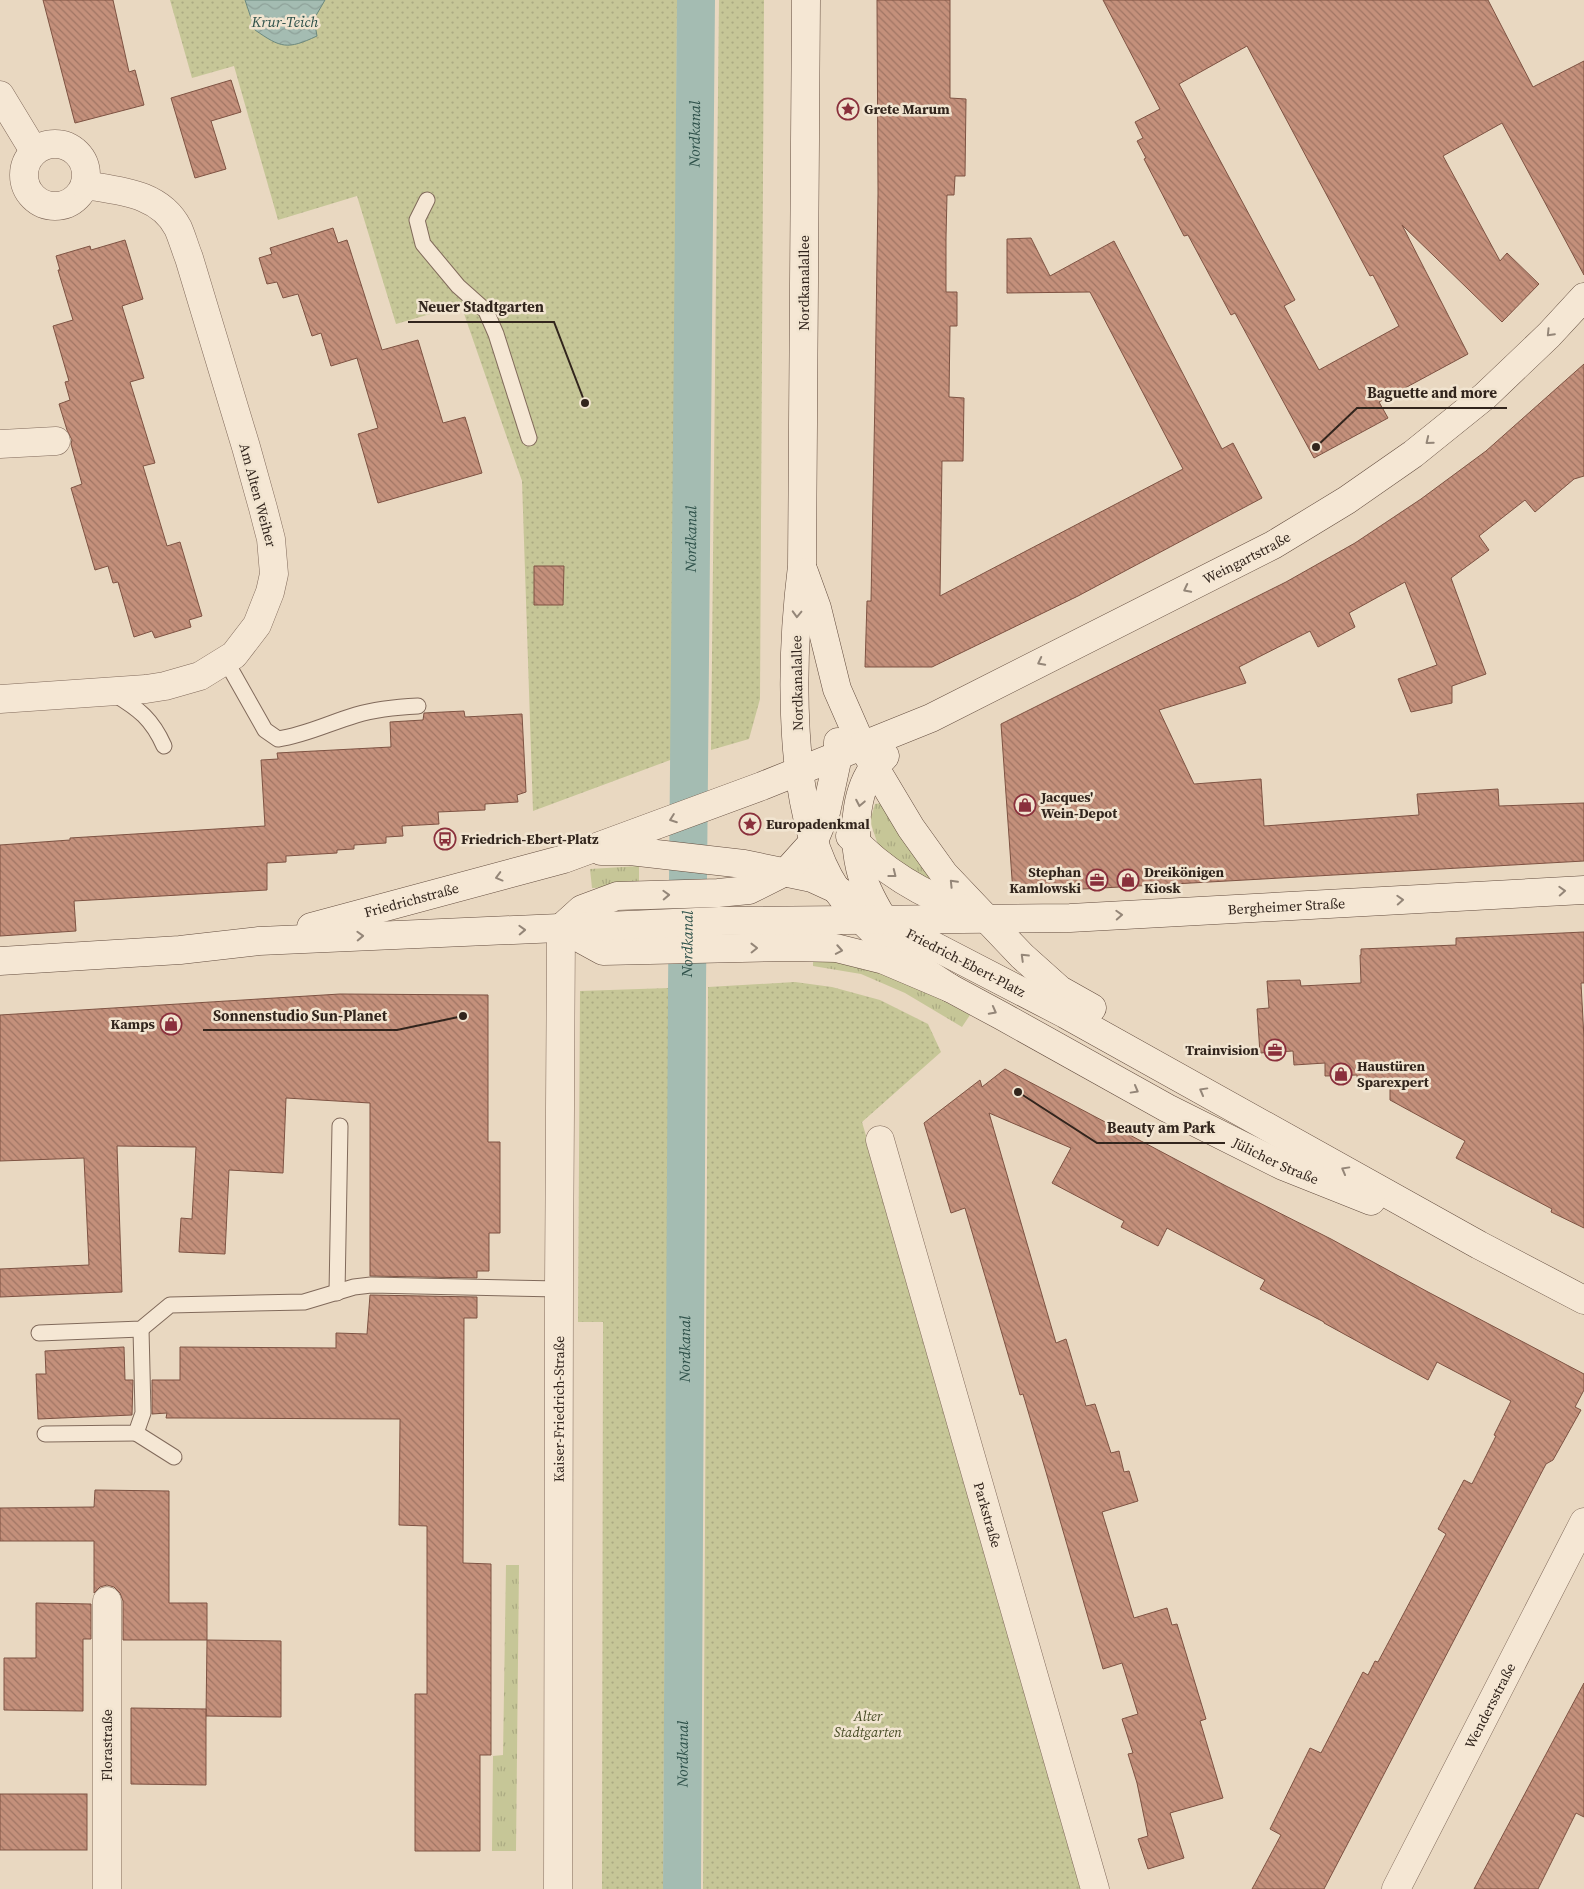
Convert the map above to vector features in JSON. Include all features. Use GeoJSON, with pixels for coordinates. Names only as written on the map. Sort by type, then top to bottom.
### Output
{"type":"FeatureCollection","features":[{"type":"Feature","properties":{"kind":"main road","name":"Nordkanalallee"},"geometry":{"type":"LineString","coordinates":[[800,777],[796,705],[796,618],[802,566],[806,0]]}},
{"type":"Feature","properties":{"kind":"main road"},"geometry":{"type":"LineString","coordinates":[[0,95],[34,151]]}},
{"type":"Feature","properties":{"kind":"main road"},"geometry":{"type":"LineString","coordinates":[[46,144],[64,145],[79,155],[85,166],[85,186],[80,195],[70,203],[58,207],[42,205],[29,194],[23,176],[26,162],[34,151],[46,144]]}},
{"type":"Feature","properties":{"kind":"main road","name":"Am Alten Weiher"},"geometry":{"type":"LineString","coordinates":[[0,698],[146,689],[184,682],[200,676],[238,650],[257,625],[270,592],[274,574],[271,540],[246,447],[178,228],[163,210],[144,197],[126,192],[85,186]]}},
{"type":"Feature","properties":{"kind":"main road","name":"Weingartstraße"},"geometry":{"type":"LineString","coordinates":[[858,756],[1273,545],[1347,500],[1413,454],[1484,396],[1549,335],[1584,297]]}},
{"type":"Feature","properties":{"kind":"main road"},"geometry":{"type":"LineString","coordinates":[[0,444],[56,441]]}},
{"type":"Feature","properties":{"kind":"main road","name":"Nordkanalallee"},"geometry":{"type":"LineString","coordinates":[[802,566],[817,608],[837,689],[858,756],[944,874],[1022,956],[1060,990],[1246,1093],[1261,1123]]}},
{"type":"Feature","properties":{"kind":"main road"},"geometry":{"type":"LineString","coordinates":[[561,928],[582,909],[617,896],[718,893],[748,890],[787,871],[814,841],[826,812],[858,756]]}},
{"type":"Feature","properties":{"kind":"main road","name":"Friedrich-Ebert-Platz"},"geometry":{"type":"LineString","coordinates":[[574,855],[630,843],[717,803],[800,777],[858,756],[864,786],[859,804],[856,842],[860,869],[868,891],[872,919]]}},
{"type":"Feature","properties":{"kind":"main road"},"geometry":{"type":"LineString","coordinates":[[800,777],[826,812],[856,842],[906,883],[940,901],[986,918]]}},
{"type":"Feature","properties":{"kind":"main road","name":"Friedrich-Ebert-Platz"},"geometry":{"type":"LineString","coordinates":[[800,777],[814,841],[836,889]]}},
{"type":"Feature","properties":{"kind":"main road","name":"Friedrich-Ebert-Platz"},"geometry":{"type":"LineString","coordinates":[[630,843],[713,860],[787,871],[812,878],[836,889],[872,919],[906,960],[950,988]]}},
{"type":"Feature","properties":{"kind":"main road","name":"Friedrichstraße"},"geometry":{"type":"LineString","coordinates":[[259,941],[433,896],[574,855]]}},
{"type":"Feature","properties":{"kind":"main road","name":"Bergheimer Straße"},"geometry":{"type":"LineString","coordinates":[[986,918],[1070,918],[1584,890]]}},
{"type":"Feature","properties":{"kind":"main road","name":"Friedrich-Ebert-Platz"},"geometry":{"type":"LineString","coordinates":[[561,928],[619,938],[719,921],[986,918]]}},
{"type":"Feature","properties":{"kind":"main road","name":"Friedrich-Ebert-Platz"},"geometry":{"type":"LineString","coordinates":[[872,919],[1049,1006]]}},
{"type":"Feature","properties":{"kind":"main road","name":"Friedrichstraße"},"geometry":{"type":"LineString","coordinates":[[0,962],[180,950],[259,941],[561,928]]}},
{"type":"Feature","properties":{"kind":"main road","name":"Kaiser-Friedrich-Straße"},"geometry":{"type":"LineString","coordinates":[[558,1889],[558,1290],[561,928]]}},
{"type":"Feature","properties":{"kind":"main road"},"geometry":{"type":"LineString","coordinates":[[619,938],[718,948],[836,948],[884,960],[950,988]]}},
{"type":"Feature","properties":{"kind":"main road","name":"Jülicher Straße"},"geometry":{"type":"LineString","coordinates":[[950,988],[1167,1108],[1283,1166],[1479,1245]]}},
{"type":"Feature","properties":{"kind":"main road","name":"Jülicher Straße"},"geometry":{"type":"LineString","coordinates":[[1049,1006],[1479,1245],[1584,1300]]}},
{"type":"Feature","properties":{"kind":"main road","name":"Parkstraße"},"geometry":{"type":"LineString","coordinates":[[880,1140],[1095,1889]]}},
{"type":"Feature","properties":{"kind":"main road","name":"Wendersstraße"},"geometry":{"type":"LineString","coordinates":[[1396,1889],[1584,1522]]}},
{"type":"Feature","properties":{"kind":"main road","name":"Florastraße"},"geometry":{"type":"LineString","coordinates":[[107,1601],[107,1889]]}},
{"type":"Feature","properties":{"kind":"lane"},"geometry":{"type":"LineString","coordinates":[[427,200],[417,220],[424,244],[458,286],[486,311],[496,334],[529,438]]}},
{"type":"Feature","properties":{"kind":"lane"},"geometry":{"type":"LineString","coordinates":[[226,660],[265,730],[278,739],[300,736],[357,715],[388,708],[418,706]]}},
{"type":"Feature","properties":{"kind":"lane"},"geometry":{"type":"LineString","coordinates":[[110,692],[140,710],[156,729],[164,746]]}},
{"type":"Feature","properties":{"kind":"lane"},"geometry":{"type":"LineString","coordinates":[[337,1293],[340,1126]]}},
{"type":"Feature","properties":{"kind":"lane"},"geometry":{"type":"LineString","coordinates":[[39,1333],[141,1329],[170,1305],[304,1302],[354,1287],[370,1285],[558,1290]]}},
{"type":"Feature","properties":{"kind":"lane"},"geometry":{"type":"LineString","coordinates":[[136,1433],[143,1413],[141,1329]]}},
{"type":"Feature","properties":{"kind":"lane"},"geometry":{"type":"LineString","coordinates":[[45,1434],[136,1433],[174,1458]]}},
{"type":"Feature","properties":{"kind":"green space"},"geometry":{"type":"Polygon","coordinates":[[[170,0],[677,0],[673,759],[533,811],[522,481],[461,305],[396,324],[357,196],[278,220],[234,66],[192,78],[170,0]]]}},
{"type":"Feature","properties":{"kind":"green space"},"geometry":{"type":"Polygon","coordinates":[[[719,0],[764,0],[760,699],[749,739],[711,750],[719,0]]]}},
{"type":"Feature","properties":{"kind":"green space"},"geometry":{"type":"Polygon","coordinates":[[[882,803],[933,871],[929,879],[895,861],[878,845],[870,821],[875,804],[882,803]]]}},
{"type":"Feature","properties":{"kind":"green space"},"geometry":{"type":"Polygon","coordinates":[[[639,866],[639,886],[592,888],[590,869],[639,866]]]}},
{"type":"Feature","properties":{"kind":"green space"},"geometry":{"type":"Polygon","coordinates":[[[813,955],[881,972],[917,987],[970,1015],[962,1027],[905,993],[861,974],[813,966],[813,955]]]}},
{"type":"Feature","properties":{"kind":"green space","name":"Alter Stadtgarten"},"geometry":{"type":"Polygon","coordinates":[[[795,982],[832,987],[880,1000],[928,1024],[941,1052],[862,1122],[1086,1889],[703,1889],[708,987],[795,982]]]}},
{"type":"Feature","properties":{"kind":"green space"},"geometry":{"type":"Polygon","coordinates":[[[669,988],[663,1889],[602,1889],[603,1322],[578,1322],[580,991],[669,988]]]}},
{"type":"Feature","properties":{"kind":"green space"},"geometry":{"type":"Polygon","coordinates":[[[506,1565],[519,1565],[516,1851],[492,1851],[493,1756],[503,1755],[506,1565]]]}},
{"type":"Feature","properties":{"kind":"water","name":"Krur-Teich"},"geometry":{"type":"Polygon","coordinates":[[[245,0],[325,0],[314,19],[317,36],[298,44],[278,44],[255,30],[245,0]]]}},
{"type":"Feature","properties":{"kind":"building"},"geometry":{"type":"Polygon","coordinates":[[[43,0],[113,0],[129,72],[135,70],[144,105],[75,123],[43,0]]]}},
{"type":"Feature","properties":{"kind":"building"},"geometry":{"type":"Polygon","coordinates":[[[877,0],[950,0],[950,98],[966,99],[965,176],[955,176],[954,195],[947,195],[946,238],[946,292],[957,292],[957,326],[950,326],[949,397],[964,398],[963,461],[942,461],[940,596],[1183,469],[1090,292],[1007,293],[1007,239],[1031,238],[1050,276],[1114,241],[1222,449],[1233,443],[1262,498],[1078,596],[932,667],[865,667],[867,601],[871,601],[875,396],[878,193],[877,0]]]}},
{"type":"Feature","properties":{"kind":"building"},"geometry":{"type":"Polygon","coordinates":[[[1103,0],[1488,0],[1533,87],[1584,61],[1584,275],[1502,123],[1443,156],[1500,261],[1507,253],[1539,284],[1502,322],[1402,225],[1468,354],[1379,402],[1388,418],[1314,458],[1235,313],[1231,315],[1188,235],[1184,236],[1144,159],[1146,158],[1137,141],[1143,138],[1135,122],[1160,109],[1103,0]],[[1247,46],[1179,84],[1295,300],[1284,306],[1319,370],[1399,326],[1373,275],[1370,276],[1247,46]]]}},
{"type":"Feature","properties":{"kind":"building"},"geometry":{"type":"Polygon","coordinates":[[[231,80],[241,112],[211,121],[226,169],[195,178],[171,98],[231,80]]]}},
{"type":"Feature","properties":{"kind":"building"},"geometry":{"type":"Polygon","coordinates":[[[333,228],[338,243],[347,240],[382,350],[418,340],[443,423],[465,417],[482,473],[378,503],[358,434],[378,428],[357,358],[331,366],[321,333],[312,336],[298,294],[283,298],[277,282],[267,284],[259,258],[272,254],[270,248],[333,228]]]}},
{"type":"Feature","properties":{"kind":"building"},"geometry":{"type":"Polygon","coordinates":[[[125,240],[143,299],[122,306],[144,378],[130,382],[155,463],[143,466],[167,546],[180,542],[202,616],[189,620],[191,627],[155,638],[152,631],[134,637],[118,582],[113,583],[108,566],[95,570],[71,488],[82,484],[71,444],[72,440],[59,404],[70,400],[65,382],[69,381],[53,326],[73,320],[58,270],[60,270],[56,256],[90,246],[91,250],[125,240]]]}},
{"type":"Feature","properties":{"kind":"building"},"geometry":{"type":"Polygon","coordinates":[[[1584,364],[1584,476],[1574,479],[1535,512],[1525,500],[1479,536],[1489,550],[1451,578],[1486,674],[1452,686],[1452,703],[1411,712],[1398,679],[1437,665],[1405,582],[1349,613],[1355,627],[1318,647],[1310,631],[1239,667],[1246,683],[1159,710],[1194,784],[1261,779],[1264,826],[1419,815],[1417,794],[1498,789],[1499,806],[1584,803],[1584,861],[1013,893],[1001,724],[1286,582],[1355,543],[1421,499],[1486,451],[1584,364]]]}},
{"type":"Feature","properties":{"kind":"building"},"geometry":{"type":"Polygon","coordinates":[[[534,566],[564,566],[563,605],[534,605],[534,566]]]}},
{"type":"Feature","properties":{"kind":"building"},"geometry":{"type":"Polygon","coordinates":[[[464,711],[465,717],[522,714],[526,792],[517,795],[518,802],[485,804],[485,810],[438,812],[439,824],[402,826],[403,836],[386,837],[386,843],[354,845],[354,849],[337,850],[337,853],[286,856],[286,862],[267,863],[267,890],[74,901],[76,931],[0,936],[0,845],[70,840],[70,838],[265,826],[261,760],[278,759],[277,753],[391,747],[390,722],[423,720],[424,713],[464,711]]]}},
{"type":"Feature","properties":{"kind":"building"},"geometry":{"type":"Polygon","coordinates":[[[1584,932],[1584,983],[1581,983],[1584,1038],[1584,1228],[1551,1212],[1552,1209],[1456,1158],[1465,1141],[1390,1100],[1390,1086],[1358,1088],[1357,1075],[1325,1076],[1325,1063],[1294,1065],[1293,1051],[1260,1053],[1257,1009],[1269,1008],[1267,981],[1300,980],[1301,986],[1361,983],[1361,949],[1456,945],[1456,938],[1584,932]]]}},
{"type":"Feature","properties":{"kind":"building"},"geometry":{"type":"Polygon","coordinates":[[[340,994],[488,995],[488,1142],[500,1142],[500,1233],[489,1233],[489,1271],[477,1271],[477,1278],[370,1276],[370,1103],[286,1098],[283,1173],[229,1170],[225,1254],[179,1252],[181,1218],[192,1219],[196,1147],[117,1146],[122,1292],[0,1297],[0,1269],[89,1265],[84,1158],[0,1161],[0,1015],[340,994]]]}},
{"type":"Feature","properties":{"kind":"building"},"geometry":{"type":"Polygon","coordinates":[[[1005,1069],[1226,1186],[1331,1239],[1584,1374],[1584,1390],[1575,1407],[1581,1410],[1553,1460],[1546,1464],[1324,1889],[1252,1889],[1281,1835],[1270,1829],[1310,1748],[1321,1753],[1363,1672],[1368,1675],[1375,1661],[1378,1662],[1446,1534],[1438,1529],[1464,1480],[1472,1484],[1511,1401],[1437,1362],[1428,1380],[1260,1289],[1265,1280],[1167,1228],[1158,1246],[1121,1227],[1124,1221],[1052,1183],[1071,1148],[989,1113],[1056,1343],[1066,1339],[1086,1406],[1095,1404],[1111,1453],[1119,1451],[1124,1472],[1129,1471],[1138,1501],[1102,1512],[1134,1618],[1167,1608],[1172,1625],[1177,1624],[1206,1719],[1200,1721],[1223,1798],[1170,1813],[1184,1858],[1148,1869],[1138,1839],[1148,1836],[1137,1783],[1128,1754],[1133,1753],[1122,1719],[1138,1714],[1122,1663],[1103,1669],[1023,1394],[1020,1395],[965,1208],[951,1213],[924,1123],[980,1080],[982,1087],[1005,1069]]]}},
{"type":"Feature","properties":{"kind":"building"},"geometry":{"type":"Polygon","coordinates":[[[370,1295],[477,1297],[477,1318],[464,1318],[463,1563],[491,1564],[491,1755],[480,1755],[480,1851],[415,1851],[415,1694],[427,1694],[427,1526],[399,1525],[400,1419],[166,1418],[167,1413],[152,1414],[152,1380],[180,1380],[180,1347],[336,1348],[336,1333],[367,1334],[370,1295]]]}},
{"type":"Feature","properties":{"kind":"building"},"geometry":{"type":"Polygon","coordinates":[[[124,1347],[125,1380],[133,1380],[132,1415],[38,1419],[36,1374],[46,1374],[45,1351],[124,1347]]]}},
{"type":"Feature","properties":{"kind":"building"},"geometry":{"type":"Polygon","coordinates":[[[95,1490],[169,1491],[169,1603],[207,1603],[207,1640],[123,1640],[123,1601],[120,1593],[114,1587],[107,1585],[100,1587],[94,1593],[94,1541],[0,1541],[0,1508],[94,1507],[95,1490]]]}},
{"type":"Feature","properties":{"kind":"building"},"geometry":{"type":"Polygon","coordinates":[[[36,1603],[91,1604],[91,1639],[83,1639],[83,1711],[4,1710],[4,1658],[36,1658],[36,1603]]]}},
{"type":"Feature","properties":{"kind":"building"},"geometry":{"type":"Polygon","coordinates":[[[207,1640],[281,1641],[281,1717],[206,1716],[207,1640]]]}},
{"type":"Feature","properties":{"kind":"building"},"geometry":{"type":"Polygon","coordinates":[[[1584,1683],[1584,1817],[1576,1813],[1538,1889],[1474,1889],[1584,1683]]]}},
{"type":"Feature","properties":{"kind":"building"},"geometry":{"type":"Polygon","coordinates":[[[131,1708],[206,1709],[206,1785],[131,1784],[131,1708]]]}},
{"type":"Feature","properties":{"kind":"building"},"geometry":{"type":"Polygon","coordinates":[[[0,1794],[87,1794],[87,1850],[0,1850],[0,1794]]]}},
{"type":"Feature","properties":{"kind":"waterway","name":"Nordkanal"},"geometry":{"type":"LineString","coordinates":[[682,1889],[687,989],[696,0]]}},
{"type":"Feature","properties":{"kind":"place","name":"Grete Marum"},"geometry":{"type":"Point","coordinates":[848,109]}},
{"type":"Feature","properties":{"kind":"place","name":"Neuer Stadtgarten"},"geometry":{"type":"Point","coordinates":[585,403]}},
{"type":"Feature","properties":{"kind":"place","name":"Baguette and more"},"geometry":{"type":"Point","coordinates":[1316,447]}},
{"type":"Feature","properties":{"kind":"place","name":"Jacques' Wein-Depot"},"geometry":{"type":"Point","coordinates":[1025,805]}},
{"type":"Feature","properties":{"kind":"place","name":"Europadenkmal"},"geometry":{"type":"Point","coordinates":[750,824]}},
{"type":"Feature","properties":{"kind":"place","name":"Friedrich-Ebert-Platz"},"geometry":{"type":"Point","coordinates":[445,839]}},
{"type":"Feature","properties":{"kind":"place","name":"Stephan Kamlowski"},"geometry":{"type":"Point","coordinates":[1097,880]}},
{"type":"Feature","properties":{"kind":"place","name":"Dreikönigen Kiosk"},"geometry":{"type":"Point","coordinates":[1128,880]}},
{"type":"Feature","properties":{"kind":"place","name":"Sonnenstudio Sun-Planet"},"geometry":{"type":"Point","coordinates":[463,1016]}},
{"type":"Feature","properties":{"kind":"place","name":"Kamps"},"geometry":{"type":"Point","coordinates":[171,1024]}},
{"type":"Feature","properties":{"kind":"place","name":"Trainvision"},"geometry":{"type":"Point","coordinates":[1275,1050]}},
{"type":"Feature","properties":{"kind":"place","name":"Haustüren Sparexpert"},"geometry":{"type":"Point","coordinates":[1341,1074]}},
{"type":"Feature","properties":{"kind":"place","name":"Beauty am Park"},"geometry":{"type":"Point","coordinates":[1018,1092]}}]}
